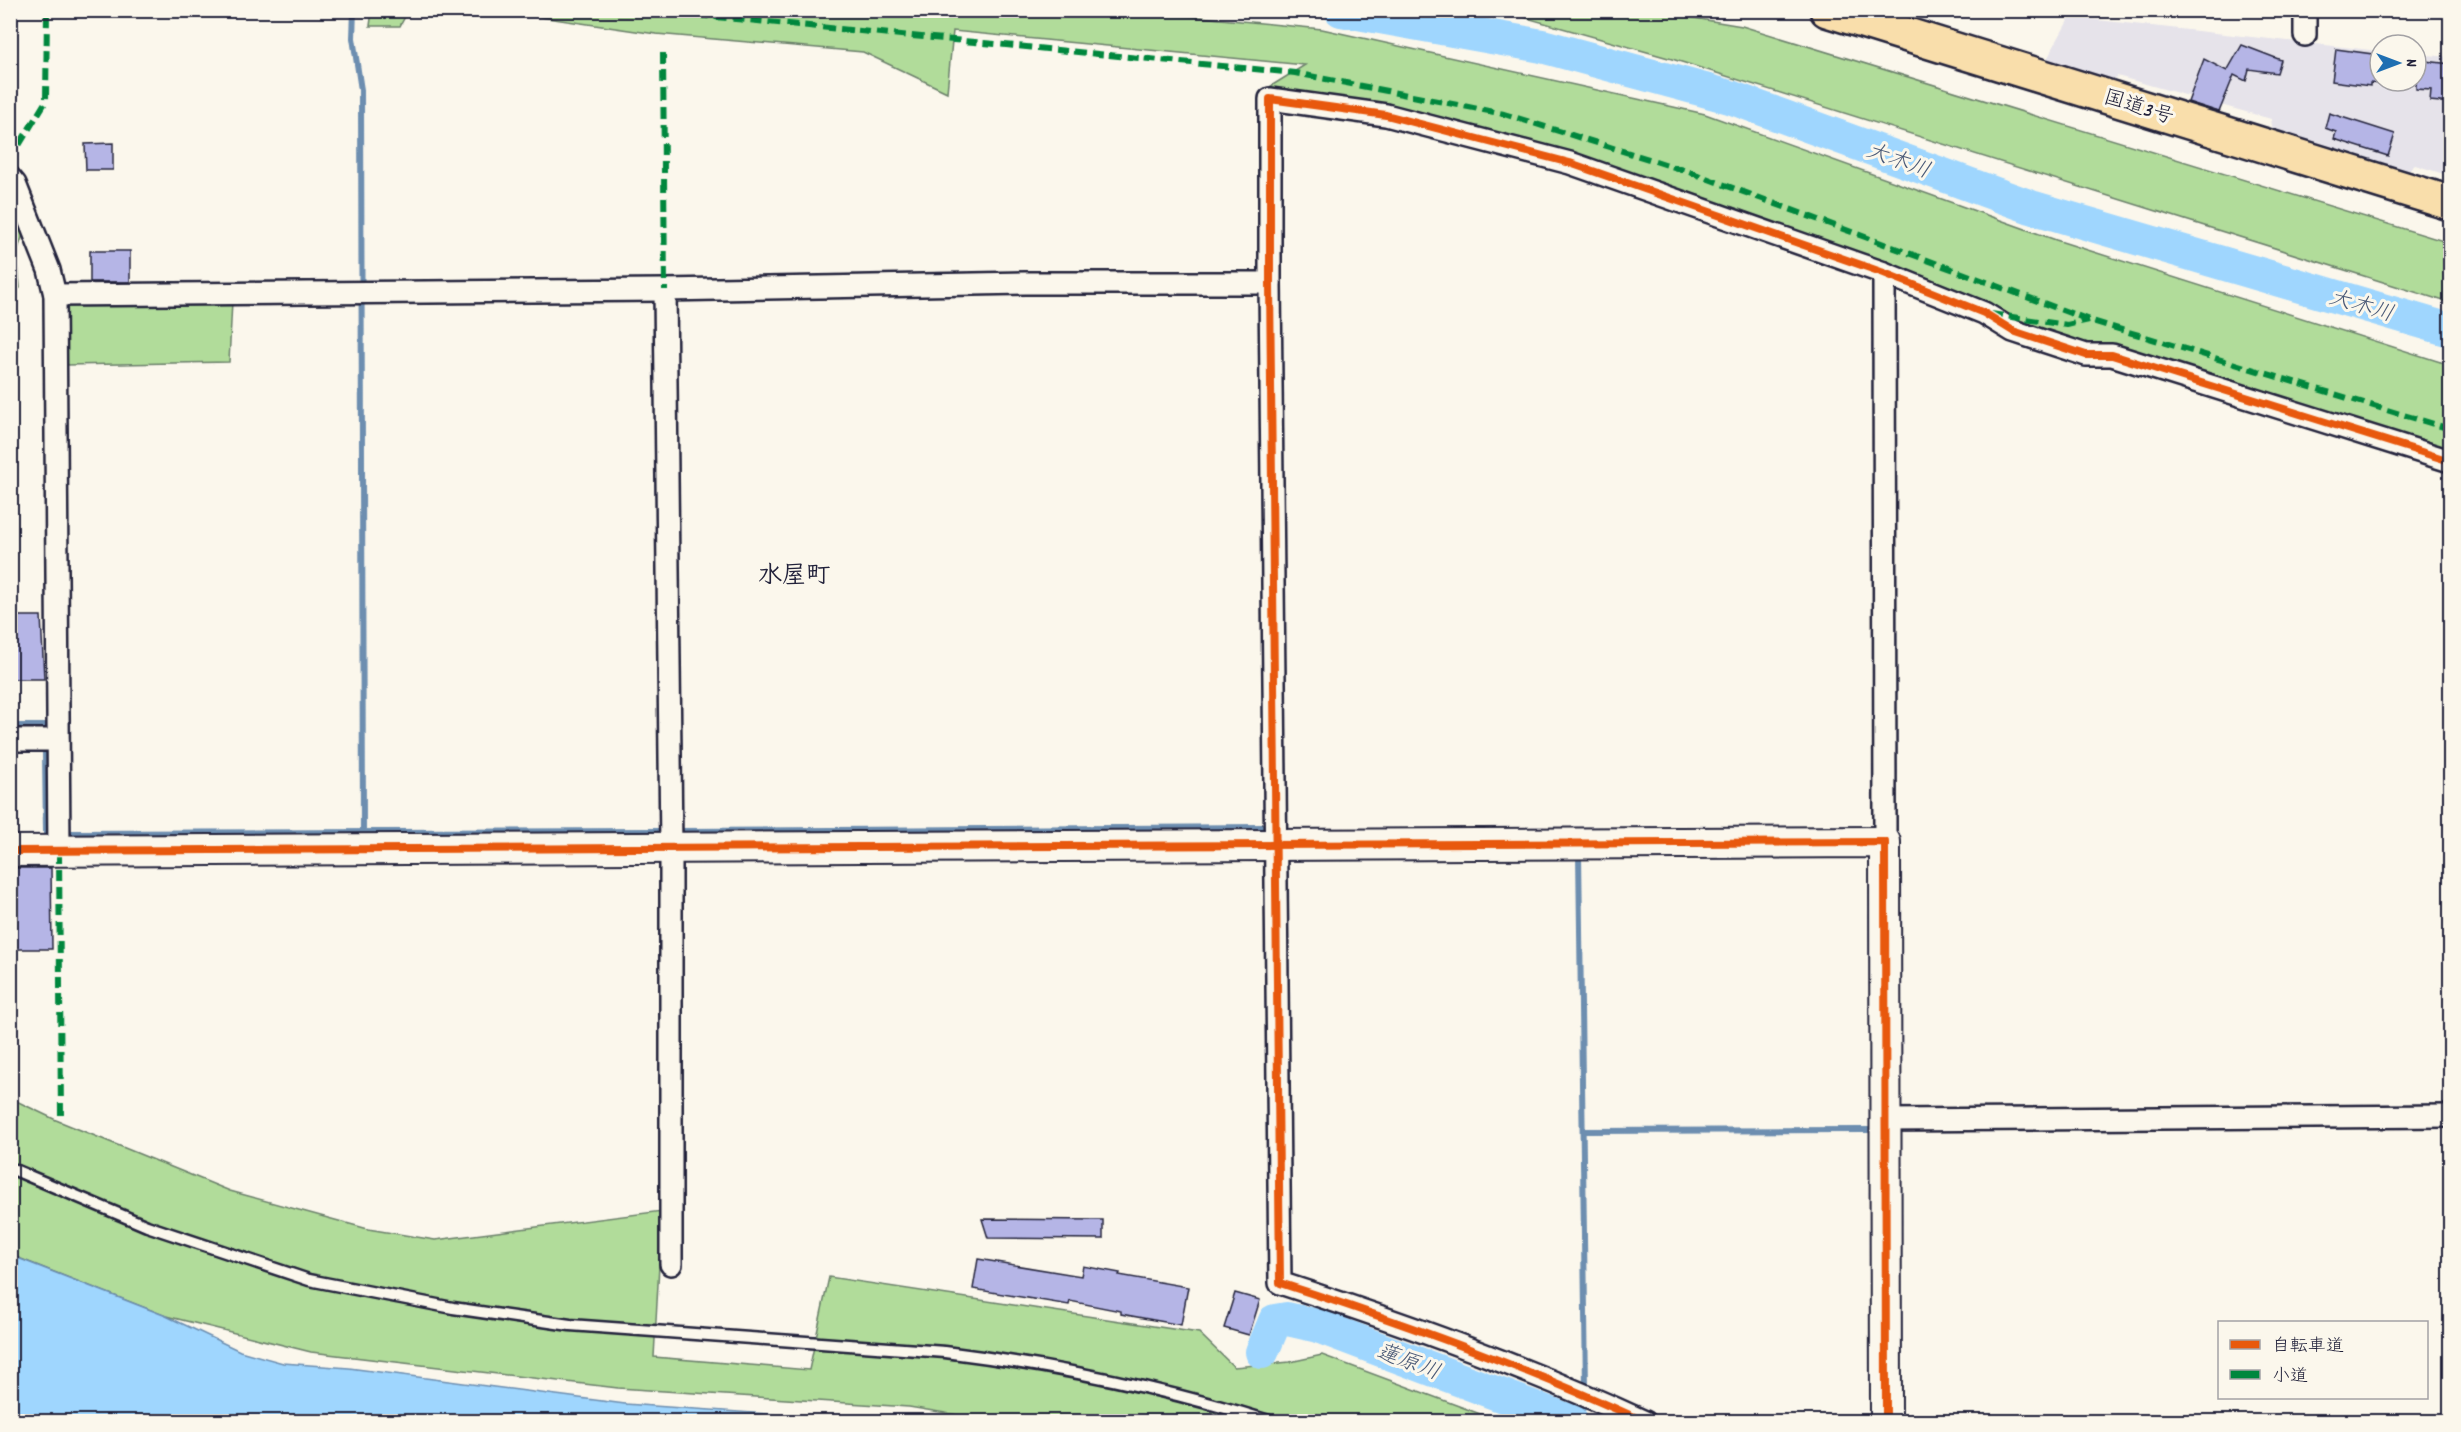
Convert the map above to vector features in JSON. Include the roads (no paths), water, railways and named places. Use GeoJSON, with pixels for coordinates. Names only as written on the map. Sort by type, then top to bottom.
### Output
{"type":"FeatureCollection","features":[{"type":"Feature","properties":{"kind":"highway","name":"国道3号"},"geometry":{"type":"LineString","coordinates":[[1827,10],[2451,203]]}},
{"type":"Feature","properties":{"kind":"street"},"geometry":{"type":"LineString","coordinates":[[2305,10],[2305,35]]}},
{"type":"Feature","properties":{"kind":"street"},"geometry":{"type":"LineString","coordinates":[[1645,1422],[1593,1398],[1410,1325],[1280,1283],[1270,99],[1386,115],[1570,163],[1884,273],[1984,313],[2013,331],[2086,355],[2112,355],[2451,461]]}},
{"type":"Feature","properties":{"kind":"street"},"geometry":{"type":"LineString","coordinates":[[10,178],[15,184],[49,270],[55,295],[59,851]]}},
{"type":"Feature","properties":{"kind":"street"},"geometry":{"type":"LineString","coordinates":[[1884,273],[1886,1422]]}},
{"type":"Feature","properties":{"kind":"street"},"geometry":{"type":"LineString","coordinates":[[55,295],[665,290],[1026,283],[1270,283]]}},
{"type":"Feature","properties":{"kind":"street"},"geometry":{"type":"LineString","coordinates":[[665,290],[671,848],[671,1264]]}},
{"type":"Feature","properties":{"kind":"street"},"geometry":{"type":"LineString","coordinates":[[10,740],[58,740]]}},
{"type":"Feature","properties":{"kind":"street"},"geometry":{"type":"LineString","coordinates":[[10,851],[1885,842]]}},
{"type":"Feature","properties":{"kind":"street"},"geometry":{"type":"LineString","coordinates":[[1885,1120],[2451,1116]]}},
{"type":"Feature","properties":{"kind":"lane"},"geometry":{"type":"LineString","coordinates":[[10,1168],[147,1226],[309,1280],[453,1308],[570,1325],[945,1352],[1004,1359],[1129,1382],[1272,1422]]}},
{"type":"Feature","properties":{"kind":"water"},"geometry":{"type":"Polygon","coordinates":[[[10,1255],[166,1316],[240,1351],[283,1363],[349,1368],[625,1404],[867,1421],[26,1421],[11,1413],[10,1255]]]}},
{"type":"Feature","properties":{"kind":"waterway"},"geometry":{"type":"LineString","coordinates":[[354,10],[353,38],[361,90],[363,834]]}},
{"type":"Feature","properties":{"kind":"waterway","name":"大木川"},"geometry":{"type":"LineString","coordinates":[[1341,10],[1542,46],[1730,97],[2031,207],[2450,330]]}},
{"type":"Feature","properties":{"kind":"waterway"},"geometry":{"type":"LineString","coordinates":[[10,726],[45,726]]}},
{"type":"Feature","properties":{"kind":"waterway"},"geometry":{"type":"LineString","coordinates":[[45,751],[46,833]]}},
{"type":"Feature","properties":{"kind":"waterway"},"geometry":{"type":"LineString","coordinates":[[680,831],[1266,827]]}},
{"type":"Feature","properties":{"kind":"waterway"},"geometry":{"type":"LineString","coordinates":[[70,833],[659,831]]}},
{"type":"Feature","properties":{"kind":"waterway"},"geometry":{"type":"LineString","coordinates":[[1579,853],[1586,1389]]}},
{"type":"Feature","properties":{"kind":"waterway"},"geometry":{"type":"LineString","coordinates":[[1583,1131],[1868,1130]]}},
{"type":"Feature","properties":{"kind":"waterway"},"geometry":{"type":"LineString","coordinates":[[1264,1317],[1275,1321]]}},
{"type":"Feature","properties":{"kind":"waterway","name":"蓮原川"},"geometry":{"type":"LineString","coordinates":[[1262,1352],[1275,1321],[1287,1319],[1318,1326],[1572,1422]]}},
{"type":"Feature","properties":{"kind":"waterway"},"geometry":{"type":"LineString","coordinates":[[1577,1422],[1583,1408]]}},
{"type":"Feature","properties":{"kind":"district","name":"水屋町"},"geometry":{"type":"Point","coordinates":[794,574]}}]}
